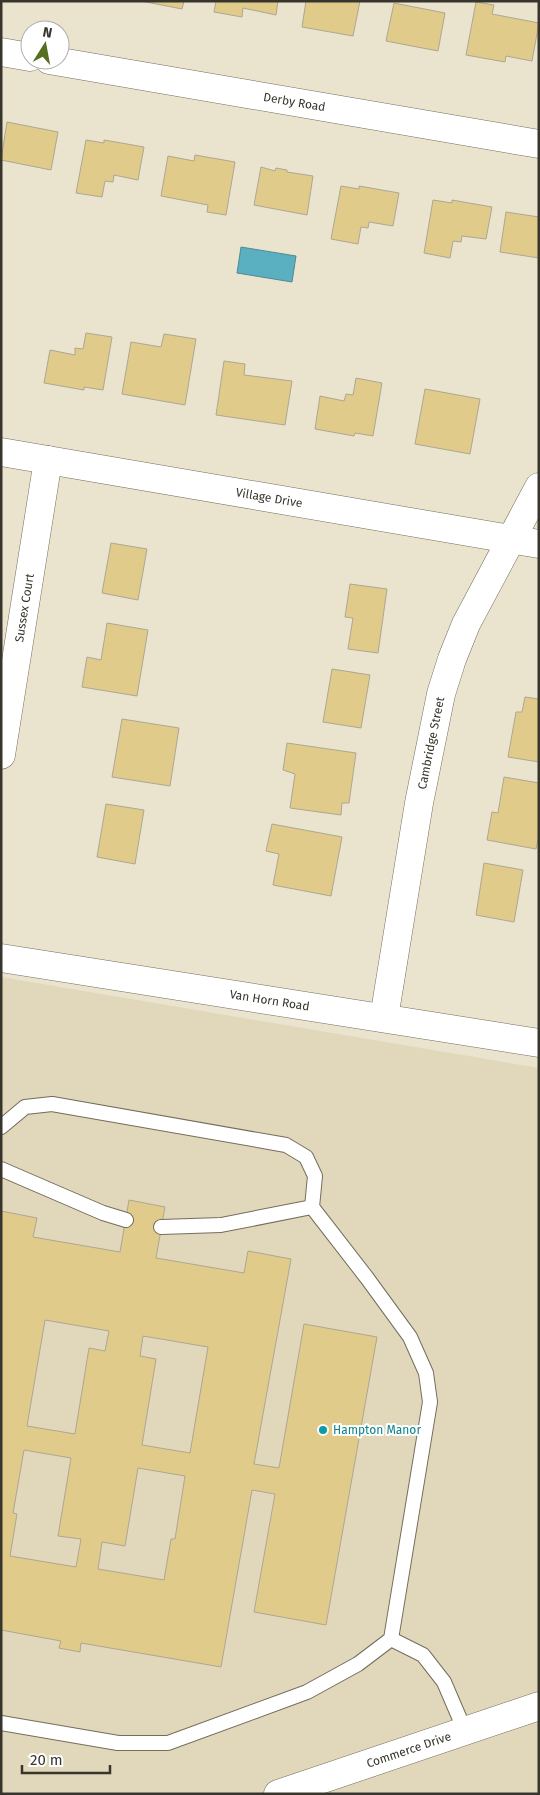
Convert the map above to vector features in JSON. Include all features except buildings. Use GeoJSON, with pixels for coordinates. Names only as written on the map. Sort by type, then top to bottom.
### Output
{"type":"FeatureCollection","features":[{"type":"Feature","properties":{"kind":"street"},"geometry":{"type":"LineString","coordinates":[[1,52],[20,55]]}},
{"type":"Feature","properties":{"kind":"street","name":"Derby Road"},"geometry":{"type":"LineString","coordinates":[[70,64],[539,144]]}},
{"type":"Feature","properties":{"kind":"street","name":"Village Drive"},"geometry":{"type":"LineString","coordinates":[[1,452],[539,544]]}},
{"type":"Feature","properties":{"kind":"street","name":"Sussex Court"},"geometry":{"type":"LineString","coordinates":[[1,755],[48,460]]}},
{"type":"Feature","properties":{"kind":"street","name":"Cambridge Street"},"geometry":{"type":"LineString","coordinates":[[384,1018],[419,803],[441,694],[466,624],[539,487]]}},
{"type":"Feature","properties":{"kind":"street","name":"Van Horn Road"},"geometry":{"type":"LineString","coordinates":[[1,958],[539,1043]]}},
{"type":"Feature","properties":{"kind":"street","name":"Commerce Drive"},"geometry":{"type":"LineString","coordinates":[[278,1794],[539,1706]]}},
{"type":"Feature","properties":{"kind":"lane"},"geometry":{"type":"LineString","coordinates":[[1,1127],[25,1108],[52,1104],[286,1144],[306,1157],[316,1176],[312,1207],[368,1278],[410,1336],[426,1373],[430,1402],[392,1639],[358,1664],[307,1692],[168,1743],[118,1743],[1,1723]]}},
{"type":"Feature","properties":{"kind":"lane"},"geometry":{"type":"LineString","coordinates":[[1,1169],[95,1209],[126,1220]]}},
{"type":"Feature","properties":{"kind":"lane"},"geometry":{"type":"LineString","coordinates":[[161,1227],[221,1225],[312,1207]]}},
{"type":"Feature","properties":{"kind":"lane"},"geometry":{"type":"LineString","coordinates":[[392,1639],[423,1655],[444,1682],[464,1731]]}},
{"type":"Feature","properties":{"kind":"shaded area"},"geometry":{"type":"Polygon","coordinates":[[[1,977],[539,1068],[539,1794],[1,1794],[1,977]]]}},
{"type":"Feature","properties":{"kind":"water"},"geometry":{"type":"Polygon","coordinates":[[[241,247],[296,256],[292,282],[237,273],[241,247]]]}},
{"type":"Feature","properties":{"kind":"place","name":"Hampton Manor"},"geometry":{"type":"Point","coordinates":[323,1430]}}]}
